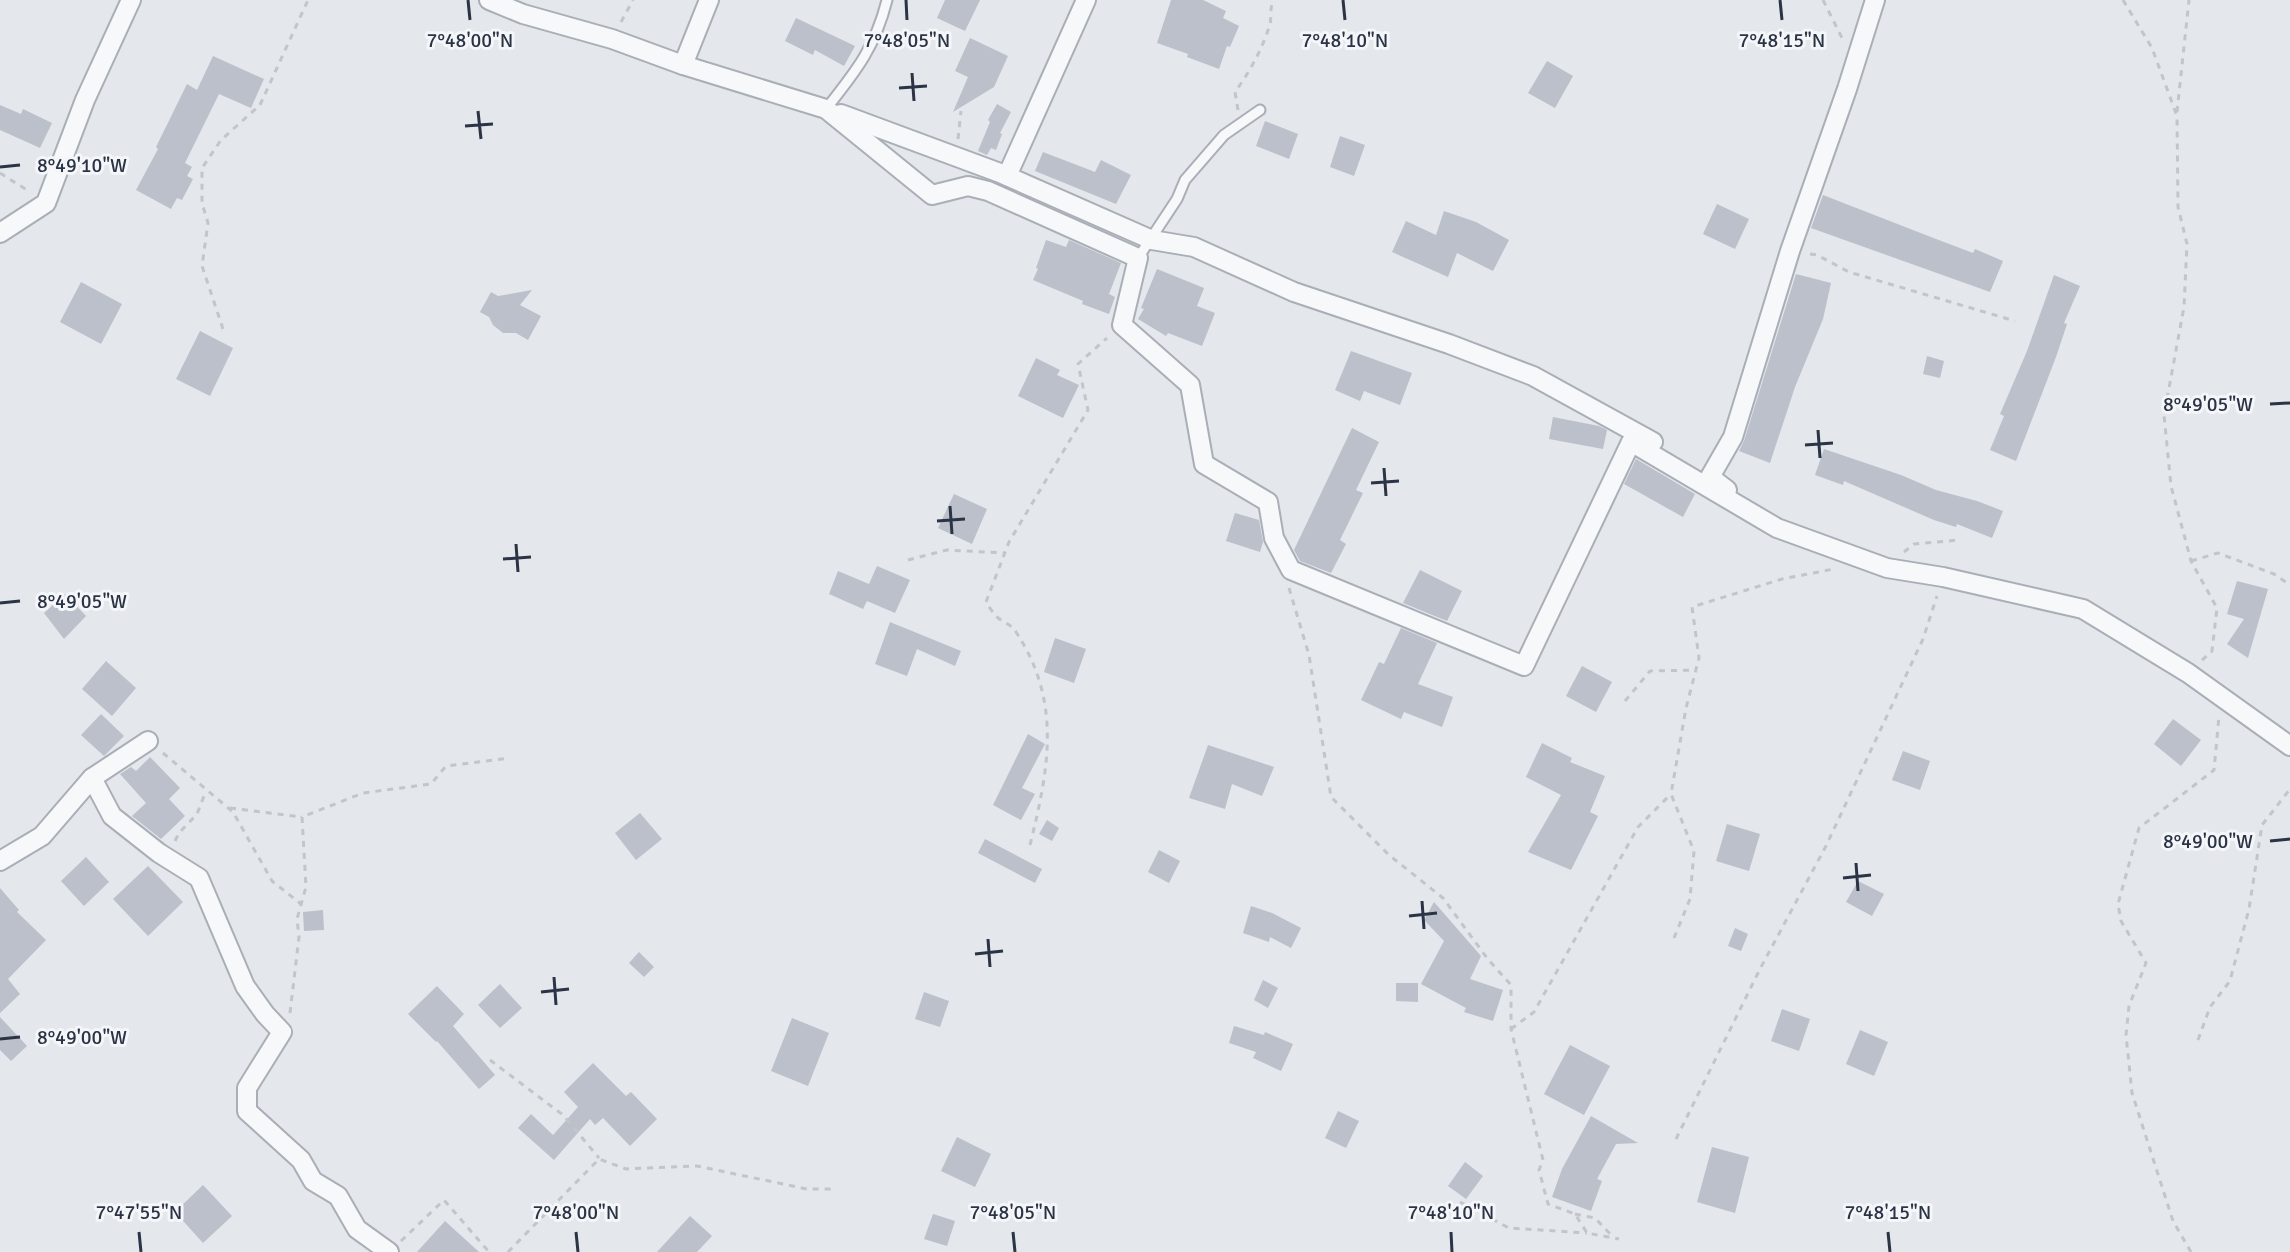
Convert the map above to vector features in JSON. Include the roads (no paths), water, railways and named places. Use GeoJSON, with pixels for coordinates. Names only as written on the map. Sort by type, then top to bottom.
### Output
{"type":"FeatureCollection","features":[{"type":"Feature","properties":{"kind":"street"},"geometry":{"type":"LineString","coordinates":[[0,233],[46,203],[85,100],[131,0]]}},
{"type":"Feature","properties":{"kind":"street"},"geometry":{"type":"LineString","coordinates":[[489,0],[526,7],[683,65],[826,109],[1007,176],[1152,240],[1194,247],[1294,292],[1533,376],[1625,425],[1710,477],[1777,528]]}},
{"type":"Feature","properties":{"kind":"street"},"geometry":{"type":"LineString","coordinates":[[683,65],[709,0]]}},
{"type":"Feature","properties":{"kind":"street"},"geometry":{"type":"LineString","coordinates":[[1007,176],[1086,0]]}},
{"type":"Feature","properties":{"kind":"street"},"geometry":{"type":"LineString","coordinates":[[1710,477],[1733,437],[1790,251],[1875,0]]}},
{"type":"Feature","properties":{"kind":"street"},"geometry":{"type":"LineString","coordinates":[[826,109],[932,195],[968,186],[988,191],[1138,258],[1122,325],[1190,385],[1204,464],[1268,502],[1274,538],[1291,570],[1524,666],[1631,442],[1777,528],[1887,568],[1943,577],[2083,609],[2188,673],[2290,746]]}},
{"type":"Feature","properties":{"kind":"street"},"geometry":{"type":"LineString","coordinates":[[0,861],[42,836],[92,778],[148,741]]}},
{"type":"Feature","properties":{"kind":"street"},"geometry":{"type":"LineString","coordinates":[[92,778],[112,816],[199,878],[245,986],[282,1032],[247,1088],[247,1111],[301,1160],[313,1181],[338,1196],[357,1229],[394,1247]]}},
{"type":"Feature","properties":{"kind":"lane"},"geometry":{"type":"LineString","coordinates":[[826,109],[866,58],[887,0]]}},
{"type":"Feature","properties":{"kind":"lane"},"geometry":{"type":"LineString","coordinates":[[1138,258],[1140,251],[1152,240],[1185,180],[1224,135],[1260,110]]}}]}
